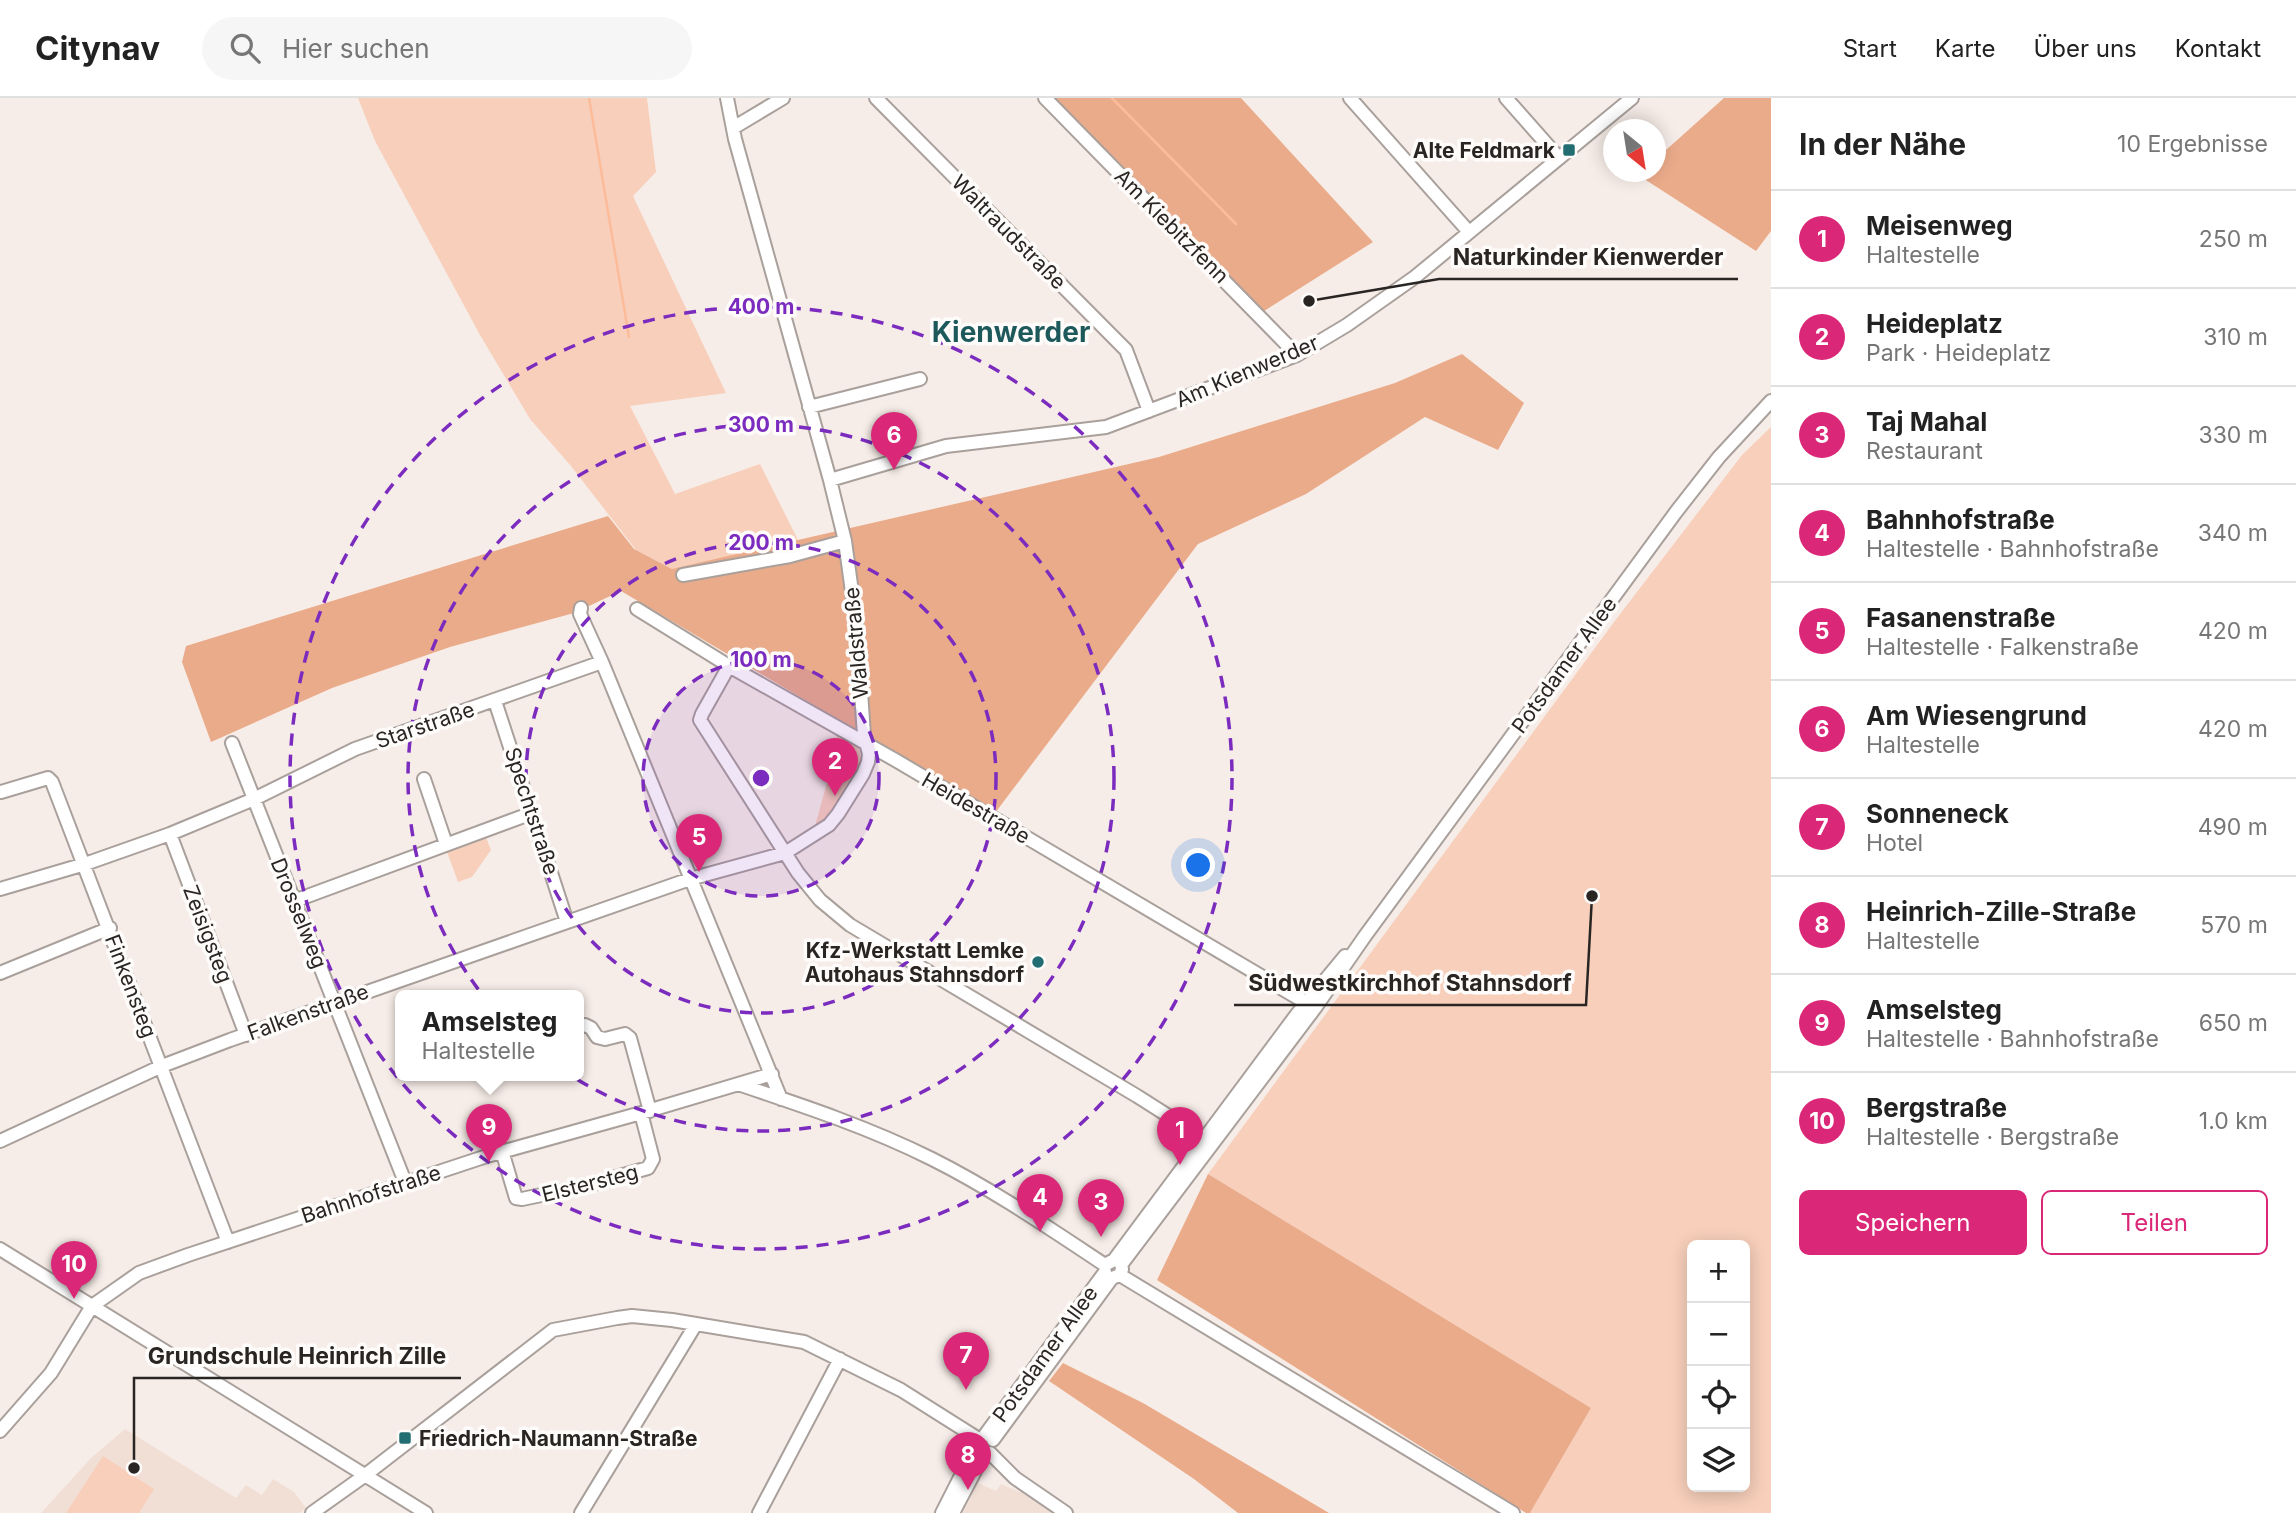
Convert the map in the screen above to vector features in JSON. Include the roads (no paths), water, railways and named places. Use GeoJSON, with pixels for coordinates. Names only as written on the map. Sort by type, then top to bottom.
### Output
{"type":"FeatureCollection","features":[{"type":"Feature","properties":{"kind":"street","name":"Waldstraße"},"geometry":{"type":"LineString","coordinates":[[727,98],[845,541],[856,621],[864,735],[867,745],[868,762],[863,774],[838,814],[829,825],[785,853]]}},
{"type":"Feature","properties":{"kind":"street"},"geometry":{"type":"LineString","coordinates":[[733,128],[783,98]]}},
{"type":"Feature","properties":{"kind":"street","name":"Waltraudstraße"},"geometry":{"type":"LineString","coordinates":[[876,98],[1126,350],[1149,411]]}},
{"type":"Feature","properties":{"kind":"street","name":"Am Kiebitzfenn"},"geometry":{"type":"LineString","coordinates":[[1045,98],[1297,355]]}},
{"type":"Feature","properties":{"kind":"street"},"geometry":{"type":"LineString","coordinates":[[1506,98],[1559,158]]}},
{"type":"Feature","properties":{"kind":"street","name":"Am Kienwerder"},"geometry":{"type":"LineString","coordinates":[[830,480],[946,446],[1106,427],[1297,355],[1415,277],[1632,98]]}},
{"type":"Feature","properties":{"kind":"street"},"geometry":{"type":"LineString","coordinates":[[1352,99],[1469,233]]}},
{"type":"Feature","properties":{"kind":"street"},"geometry":{"type":"LineString","coordinates":[[809,407],[920,379]]}},
{"type":"Feature","properties":{"kind":"street","name":"Potsdamer Allee"},"geometry":{"type":"LineString","coordinates":[[942,1513],[984,1445],[1311,1005],[1333,968],[1365,936],[1676,512],[1719,457],[1771,401]]}},
{"type":"Feature","properties":{"kind":"street"},"geometry":{"type":"LineString","coordinates":[[683,575],[790,556],[845,541]]}},
{"type":"Feature","properties":{"kind":"street"},"geometry":{"type":"LineString","coordinates":[[582,608],[580,614],[781,1099]]}},
{"type":"Feature","properties":{"kind":"street","name":"Heidestraße"},"geometry":{"type":"LineString","coordinates":[[637,609],[729,666],[1311,1005]]}},
{"type":"Feature","properties":{"kind":"street","name":"Starstraße"},"geometry":{"type":"LineString","coordinates":[[0,889],[85,864],[170,834],[254,799],[355,749],[602,662]]}},
{"type":"Feature","properties":{"kind":"street"},"geometry":{"type":"LineString","coordinates":[[729,666],[700,720],[785,853],[820,900],[849,925],[1189,1129]]}},
{"type":"Feature","properties":{"kind":"street","name":"Spechtstraße"},"geometry":{"type":"LineString","coordinates":[[495,701],[567,922]]}},
{"type":"Feature","properties":{"kind":"street"},"geometry":{"type":"LineString","coordinates":[[232,743],[254,799]]}},
{"type":"Feature","properties":{"kind":"street","name":"Finkensteg"},"geometry":{"type":"LineString","coordinates":[[1,792],[48,778],[52,782],[228,1242]]}},
{"type":"Feature","properties":{"kind":"street"},"geometry":{"type":"LineString","coordinates":[[424,779],[446,844]]}},
{"type":"Feature","properties":{"kind":"street","name":"Drosselweg"},"geometry":{"type":"LineString","coordinates":[[254,799],[405,1182]]}},
{"type":"Feature","properties":{"kind":"street"},"geometry":{"type":"LineString","coordinates":[[294,901],[533,813]]}},
{"type":"Feature","properties":{"kind":"street","name":"Zeisigsteg"},"geometry":{"type":"LineString","coordinates":[[170,834],[246,1035]]}},
{"type":"Feature","properties":{"kind":"street","name":"Falkenstraße"},"geometry":{"type":"LineString","coordinates":[[0,1140],[162,1066],[334,1002],[690,879],[785,853]]}},
{"type":"Feature","properties":{"kind":"street"},"geometry":{"type":"LineString","coordinates":[[0,974],[110,928]]}},
{"type":"Feature","properties":{"kind":"street","name":"Elstersteg"},"geometry":{"type":"LineString","coordinates":[[502,1151],[516,1198],[522,1199],[585,1186],[648,1168],[653,1159],[630,1038],[625,1034],[605,1039],[597,1037],[591,1028],[584,1025]]}},
{"type":"Feature","properties":{"kind":"street","name":"Bahnhofstraße"},"geometry":{"type":"LineString","coordinates":[[0,1431],[51,1373],[93,1306],[139,1273],[502,1151],[772,1074]]}},
{"type":"Feature","properties":{"kind":"street"},"geometry":{"type":"LineString","coordinates":[[738,1084],[832,1116],[930,1158],[1030,1216],[1513,1513]]}},
{"type":"Feature","properties":{"kind":"street"},"geometry":{"type":"LineString","coordinates":[[0,1249],[426,1513]]}},
{"type":"Feature","properties":{"kind":"street"},"geometry":{"type":"LineString","coordinates":[[313,1513],[553,1330],[632,1316],[804,1342],[901,1390],[984,1445],[1015,1478],[1066,1513]]}},
{"type":"Feature","properties":{"kind":"street"},"geometry":{"type":"LineString","coordinates":[[581,1513],[696,1324]]}},
{"type":"Feature","properties":{"kind":"street"},"geometry":{"type":"LineString","coordinates":[[759,1513],[840,1359]]}},
{"type":"Feature","properties":{"kind":"street","name":"Potsdamer Allee"},"geometry":{"type":"LineString","coordinates":[[953,1513],[984,1445]]}},
{"type":"Feature","properties":{"kind":"waterway"},"geometry":{"type":"LineString","coordinates":[[589,98],[629,337]]}},
{"type":"Feature","properties":{"kind":"waterway"},"geometry":{"type":"LineString","coordinates":[[1112,98],[1236,224]]}},
{"type":"Feature","properties":{"kind":"place","name":"Alte Feldmark"},"geometry":{"type":"Point","coordinates":[1569,150]}},
{"type":"Feature","properties":{"kind":"place","name":"Naturkinder Kienwerder"},"geometry":{"type":"Point","coordinates":[1309,301]}},
{"type":"Feature","properties":{"kind":"place","name":"Am Wiesengrund"},"geometry":{"type":"Point","coordinates":[894,470]}},
{"type":"Feature","properties":{"kind":"place","name":"Heideplatz"},"geometry":{"type":"Point","coordinates":[835,796]}},
{"type":"Feature","properties":{"kind":"place","name":"Fasanenstraße"},"geometry":{"type":"Point","coordinates":[699,872]}},
{"type":"Feature","properties":{"kind":"place","name":"Südwestkirchhof Stahnsdorf"},"geometry":{"type":"Point","coordinates":[1592,896]}},
{"type":"Feature","properties":{"kind":"place","name":"Kfz-Werkstatt Lemke Autohaus Stahnsdorf"},"geometry":{"type":"Point","coordinates":[1038,962]}},
{"type":"Feature","properties":{"kind":"place","name":"Amselsteg"},"geometry":{"type":"Point","coordinates":[489,1162]}},
{"type":"Feature","properties":{"kind":"place","name":"Meisenweg"},"geometry":{"type":"Point","coordinates":[1180,1165]}},
{"type":"Feature","properties":{"kind":"place","name":"Bahnhofstraße"},"geometry":{"type":"Point","coordinates":[1040,1232]}},
{"type":"Feature","properties":{"kind":"place","name":"Taj Mahal"},"geometry":{"type":"Point","coordinates":[1101,1237]}},
{"type":"Feature","properties":{"kind":"place","name":"Bergstraße"},"geometry":{"type":"Point","coordinates":[74,1299]}},
{"type":"Feature","properties":{"kind":"place","name":"Sonneneck"},"geometry":{"type":"Point","coordinates":[966,1390]}},
{"type":"Feature","properties":{"kind":"place","name":"Friedrich-Naumann-Straße"},"geometry":{"type":"Point","coordinates":[405,1438]}},
{"type":"Feature","properties":{"kind":"place","name":"Grundschule Heinrich Zille"},"geometry":{"type":"Point","coordinates":[134,1468]}},
{"type":"Feature","properties":{"kind":"place","name":"Heinrich-Zille-Straße"},"geometry":{"type":"Point","coordinates":[968,1490]}},
{"type":"Feature","properties":{"kind":"district","name":"Kienwerder"},"geometry":{"type":"Point","coordinates":[1011,332]}}]}
